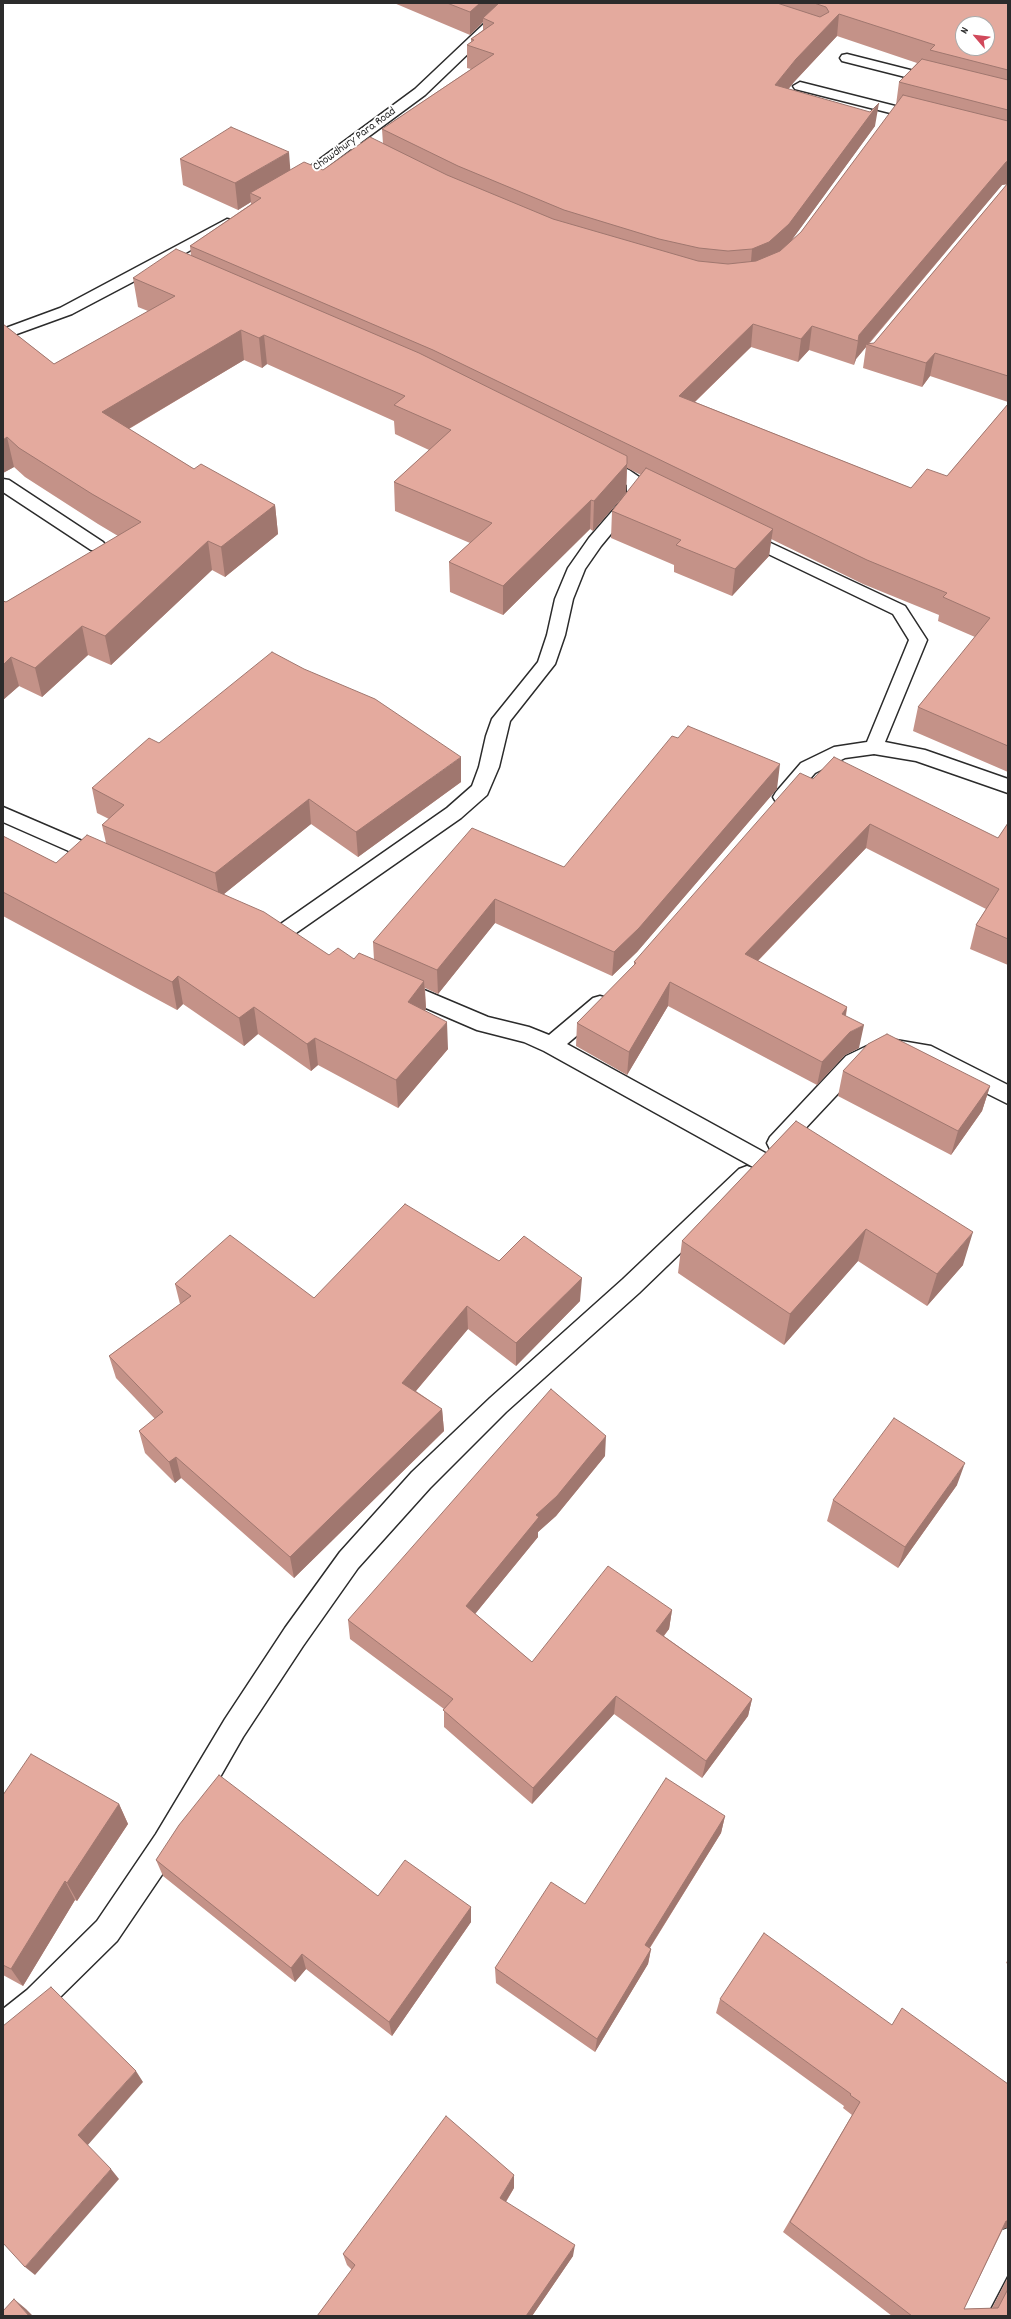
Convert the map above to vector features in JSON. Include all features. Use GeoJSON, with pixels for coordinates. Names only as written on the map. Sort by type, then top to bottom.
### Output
{"type":"FeatureCollection","features":[{"type":"Feature","properties":{"kind":"street","name":"Chowdhury Para Road"},"geometry":{"type":"LineString","coordinates":[[280,193],[350,144],[420,92],[514,3]]}},
{"type":"Feature","properties":{"kind":"street"},"geometry":{"type":"LineString","coordinates":[[847,58],[947,83]]}},
{"type":"Feature","properties":{"kind":"street"},"geometry":{"type":"LineString","coordinates":[[800,86],[932,120]]}},
{"type":"Feature","properties":{"kind":"street"},"geometry":{"type":"LineString","coordinates":[[885,123],[895,111]]}},
{"type":"Feature","properties":{"kind":"street"},"geometry":{"type":"LineString","coordinates":[[350,144],[399,168]]}},
{"type":"Feature","properties":{"kind":"street"},"geometry":{"type":"LineString","coordinates":[[3,334],[66,311],[160,262],[240,216]]}},
{"type":"Feature","properties":{"kind":"street"},"geometry":{"type":"LineString","coordinates":[[160,262],[182,272]]}},
{"type":"Feature","properties":{"kind":"street"},"geometry":{"type":"LineString","coordinates":[[300,944],[272,932],[454,813],[480,790],[489,767],[495,736],[501,719],[546,664],[556,634],[564,599],[577,568],[595,542],[643,487],[623,474],[588,457]]}},
{"type":"Feature","properties":{"kind":"street"},"geometry":{"type":"LineString","coordinates":[[3,484],[97,546]]}},
{"type":"Feature","properties":{"kind":"street"},"geometry":{"type":"LineString","coordinates":[[728,528],[899,610],[918,640],[874,747]]}},
{"type":"Feature","properties":{"kind":"street"},"geometry":{"type":"LineString","coordinates":[[772,810],[808,768],[842,752],[874,747],[918,756],[1008,786]]}},
{"type":"Feature","properties":{"kind":"street"},"geometry":{"type":"LineString","coordinates":[[3,814],[119,865]]}},
{"type":"Feature","properties":{"kind":"street"},"geometry":{"type":"LineString","coordinates":[[378,978],[484,1024],[529,1035],[551,1044],[761,1161]]}},
{"type":"Feature","properties":{"kind":"street"},"geometry":{"type":"LineString","coordinates":[[551,1044],[593,1011],[614,990]]}},
{"type":"Feature","properties":{"kind":"street"},"geometry":{"type":"LineString","coordinates":[[3,2027],[37,2000],[107,1931],[166,1844],[243,1715],[294,1637],[349,1560],[421,1480],[498,1405],[631,1286],[761,1161],[854,1062],[884,1046],[924,1052],[1008,1096]]}},
{"type":"Feature","properties":{"kind":"street"},"geometry":{"type":"LineString","coordinates":[[970,2316],[1008,2243]]}},
{"type":"Feature","properties":{"kind":"building"},"geometry":{"type":"Polygon","coordinates":[[[447,3],[480,3],[470,12],[447,3]]]}},
{"type":"Feature","properties":{"kind":"building"},"geometry":{"type":"Polygon","coordinates":[[[499,3],[777,3],[820,17],[829,12],[826,7],[814,3],[1008,3],[1008,70],[930,50],[935,45],[839,14],[796,59],[775,85],[870,112],[879,103],[789,224],[769,242],[752,249],[728,251],[699,248],[659,239],[564,210],[458,166],[382,129],[494,54],[467,45],[474,40],[471,39],[494,23],[483,18],[499,3]]]}},
{"type":"Feature","properties":{"kind":"building"},"geometry":{"type":"Polygon","coordinates":[[[922,59],[1008,80],[1008,110],[899,82],[922,59]]]}},
{"type":"Feature","properties":{"kind":"building"},"geometry":{"type":"Polygon","coordinates":[[[903,95],[1008,121],[1008,161],[859,335],[858,341],[812,326],[801,339],[753,324],[679,396],[911,488],[927,469],[947,476],[1008,404],[1008,746],[918,707],[990,618],[943,597],[947,593],[867,560],[433,350],[190,246],[261,198],[250,193],[304,162],[323,170],[370,137],[447,175],[553,219],[698,261],[728,264],[756,261],[780,251],[801,232],[903,95]]]}},
{"type":"Feature","properties":{"kind":"building"},"geometry":{"type":"Polygon","coordinates":[[[231,127],[289,152],[235,183],[180,159],[231,127]]]}},
{"type":"Feature","properties":{"kind":"building"},"geometry":{"type":"Polygon","coordinates":[[[1008,183],[1008,376],[935,353],[926,363],[866,344],[874,343],[1008,183]]]}},
{"type":"Feature","properties":{"kind":"building"},"geometry":{"type":"Polygon","coordinates":[[[176,249],[419,353],[627,456],[627,464],[594,501],[591,500],[503,586],[449,562],[492,523],[394,482],[451,430],[394,405],[405,396],[264,335],[259,338],[241,330],[102,412],[194,469],[201,464],[275,505],[221,547],[208,541],[105,636],[82,626],[35,668],[11,657],[3,665],[3,601],[6,602],[141,522],[92,494],[19,448],[7,437],[3,440],[3,324],[54,364],[175,296],[133,278],[176,249]]]}},
{"type":"Feature","properties":{"kind":"building"},"geometry":{"type":"Polygon","coordinates":[[[646,468],[773,529],[735,569],[676,545],[681,540],[612,511],[646,468]]]}},
{"type":"Feature","properties":{"kind":"building"},"geometry":{"type":"Polygon","coordinates":[[[272,652],[304,669],[375,699],[461,757],[356,832],[309,799],[215,873],[102,825],[124,805],[92,788],[149,738],[159,743],[272,652]]]}},
{"type":"Feature","properties":{"kind":"building"},"geometry":{"type":"Polygon","coordinates":[[[688,726],[780,764],[639,928],[614,952],[495,899],[437,970],[373,942],[472,828],[564,867],[672,736],[678,738],[688,726]]]}},
{"type":"Feature","properties":{"kind":"building"},"geometry":{"type":"Polygon","coordinates":[[[834,757],[998,838],[1008,823],[1008,939],[976,925],[999,889],[870,824],[745,954],[847,1007],[842,1014],[864,1025],[850,1032],[822,1062],[670,982],[629,1052],[577,1023],[636,963],[634,962],[800,773],[813,779],[834,757]]]}},
{"type":"Feature","properties":{"kind":"building"},"geometry":{"type":"Polygon","coordinates":[[[87,835],[264,912],[329,955],[338,948],[354,959],[359,953],[424,981],[408,1002],[447,1022],[396,1080],[315,1038],[307,1044],[254,1007],[239,1018],[178,976],[172,982],[3,892],[3,836],[56,863],[87,835]]]}},
{"type":"Feature","properties":{"kind":"building"},"geometry":{"type":"Polygon","coordinates":[[[887,1034],[990,1086],[958,1131],[843,1071],[868,1044],[887,1034]]]}},
{"type":"Feature","properties":{"kind":"building"},"geometry":{"type":"Polygon","coordinates":[[[796,1121],[973,1232],[937,1274],[866,1229],[790,1314],[682,1241],[796,1121]]]}},
{"type":"Feature","properties":{"kind":"building"},"geometry":{"type":"Polygon","coordinates":[[[405,1204],[499,1261],[524,1236],[582,1278],[516,1343],[467,1306],[402,1383],[442,1409],[290,1557],[176,1457],[169,1462],[139,1431],[163,1412],[109,1356],[191,1296],[175,1284],[230,1235],[314,1298],[405,1204]]]}},
{"type":"Feature","properties":{"kind":"building"},"geometry":{"type":"Polygon","coordinates":[[[551,1389],[606,1436],[557,1496],[536,1515],[539,1517],[466,1606],[532,1662],[608,1566],[672,1610],[656,1631],[752,1699],[706,1761],[616,1696],[533,1788],[443,1710],[453,1699],[348,1620],[551,1389]]]}},
{"type":"Feature","properties":{"kind":"building"},"geometry":{"type":"Polygon","coordinates":[[[894,1418],[965,1463],[905,1547],[833,1500],[894,1418]]]}},
{"type":"Feature","properties":{"kind":"building"},"geometry":{"type":"Polygon","coordinates":[[[31,1754],[119,1804],[67,1883],[65,1881],[11,1969],[3,1965],[3,1795],[31,1754]]]}},
{"type":"Feature","properties":{"kind":"building"},"geometry":{"type":"Polygon","coordinates":[[[219,1775],[378,1896],[405,1860],[471,1907],[389,2022],[302,1954],[291,1968],[156,1860],[179,1825],[219,1775]]]}},
{"type":"Feature","properties":{"kind":"building"},"geometry":{"type":"Polygon","coordinates":[[[666,1778],[725,1816],[645,1945],[651,1949],[597,2039],[495,1968],[551,1882],[585,1904],[666,1778]]]}},
{"type":"Feature","properties":{"kind":"building"},"geometry":{"type":"Polygon","coordinates":[[[764,1933],[892,2025],[902,2008],[1008,2084],[1008,2221],[1006,2221],[964,2309],[998,2308],[1008,2289],[1008,2316],[912,2316],[790,2222],[860,2102],[720,1999],[764,1933]]]}},
{"type":"Feature","properties":{"kind":"building"},"geometry":{"type":"Polygon","coordinates":[[[51,1987],[136,2071],[78,2135],[111,2169],[25,2267],[3,2243],[3,2026],[51,1987]]]}},
{"type":"Feature","properties":{"kind":"building"},"geometry":{"type":"Polygon","coordinates":[[[446,2116],[514,2175],[500,2198],[575,2245],[526,2316],[317,2316],[355,2265],[343,2254],[446,2116]]]}},
{"type":"Feature","properties":{"kind":"building"},"geometry":{"type":"Polygon","coordinates":[[[14,2299],[29,2316],[3,2316],[3,2311],[14,2299]]]}}]}
